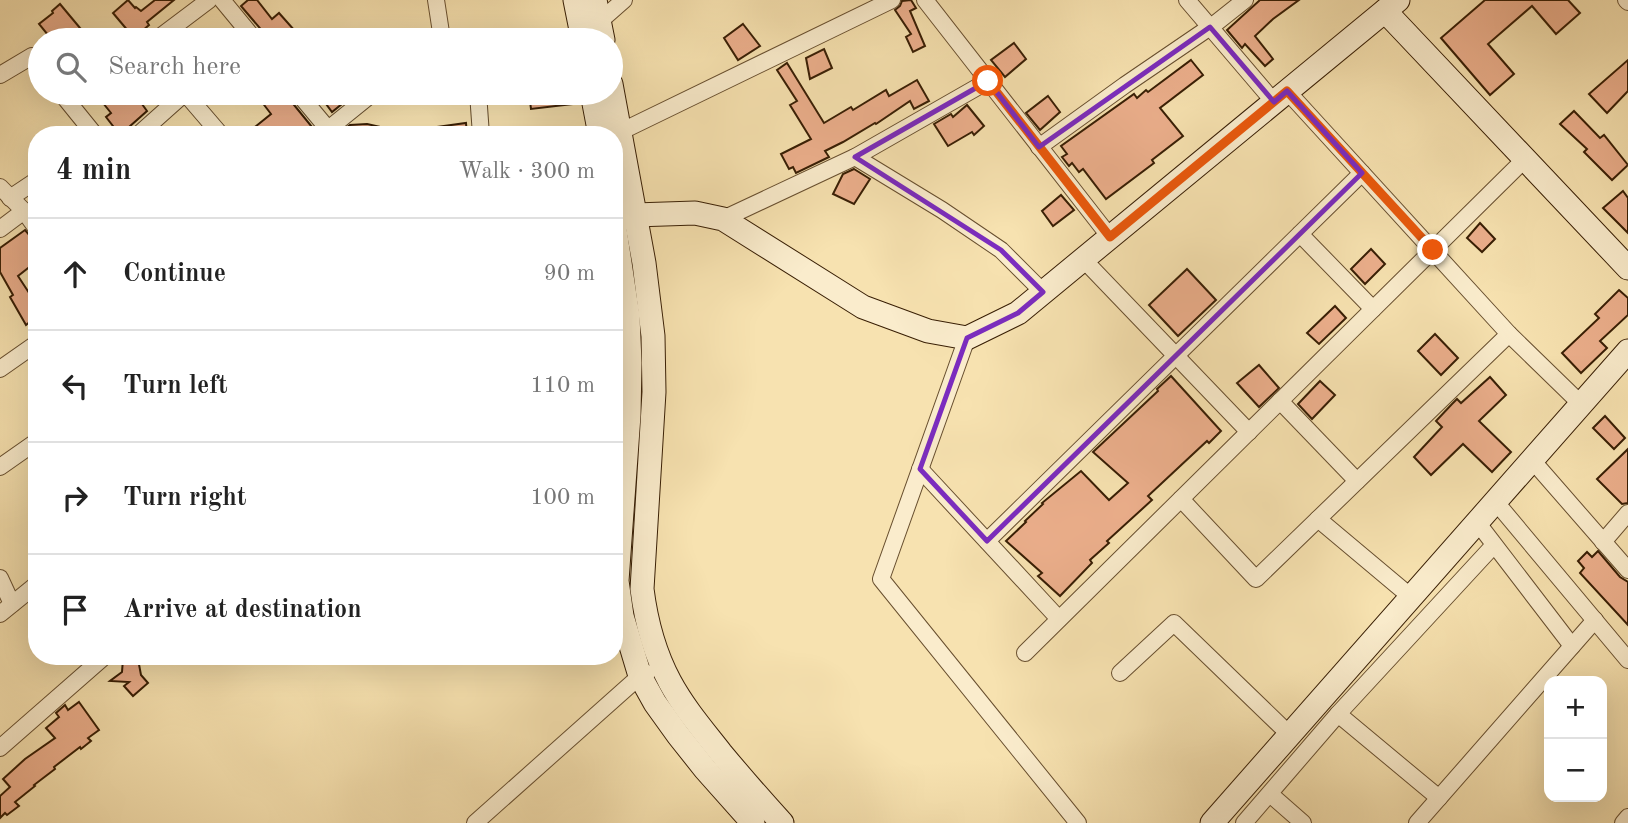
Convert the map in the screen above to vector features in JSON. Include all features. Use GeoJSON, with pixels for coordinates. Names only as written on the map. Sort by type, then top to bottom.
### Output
{"type":"FeatureCollection","features":[{"type":"Feature","properties":{"kind":"street"},"geometry":{"type":"LineString","coordinates":[[172,28],[209,0]]}},
{"type":"Feature","properties":{"kind":"street"},"geometry":{"type":"LineString","coordinates":[[222,0],[245,28]]}},
{"type":"Feature","properties":{"kind":"street"},"geometry":{"type":"LineString","coordinates":[[436,0],[440,28]]}},
{"type":"Feature","properties":{"kind":"street"},"geometry":{"type":"LineString","coordinates":[[575,0],[581,28]]}},
{"type":"Feature","properties":{"kind":"street"},"geometry":{"type":"LineString","coordinates":[[599,21],[624,0]]}},
{"type":"Feature","properties":{"kind":"street"},"geometry":{"type":"LineString","coordinates":[[623,127],[892,0]]}},
{"type":"Feature","properties":{"kind":"street"},"geometry":{"type":"LineString","coordinates":[[925,0],[1110,237]]}},
{"type":"Feature","properties":{"kind":"street"},"geometry":{"type":"LineString","coordinates":[[1187,0],[1210,27],[1362,173],[1509,334],[1581,404]]}},
{"type":"Feature","properties":{"kind":"street"},"geometry":{"type":"LineString","coordinates":[[1039,147],[1245,0]]}},
{"type":"Feature","properties":{"kind":"street"},"geometry":{"type":"LineString","coordinates":[[623,217],[695,213],[723,219],[863,307],[928,331],[967,338],[1018,313],[1281,97],[1386,4],[1525,159],[1628,268]]}},
{"type":"Feature","properties":{"kind":"street"},"geometry":{"type":"LineString","coordinates":[[0,75],[28,58]]}},
{"type":"Feature","properties":{"kind":"street"},"geometry":{"type":"LineString","coordinates":[[723,219],[855,157],[988,81]]}},
{"type":"Feature","properties":{"kind":"street"},"geometry":{"type":"LineString","coordinates":[[71,105],[88,126]]}},
{"type":"Feature","properties":{"kind":"street"},"geometry":{"type":"LineString","coordinates":[[148,126],[172,105]]}},
{"type":"Feature","properties":{"kind":"street"},"geometry":{"type":"LineString","coordinates":[[196,105],[214,126]]}},
{"type":"Feature","properties":{"kind":"street"},"geometry":{"type":"LineString","coordinates":[[307,105],[322,126]]}},
{"type":"Feature","properties":{"kind":"street"},"geometry":{"type":"LineString","coordinates":[[335,126],[359,105]]}},
{"type":"Feature","properties":{"kind":"street"},"geometry":{"type":"LineString","coordinates":[[479,105],[480,126]]}},
{"type":"Feature","properties":{"kind":"street"},"geometry":{"type":"LineString","coordinates":[[597,105],[607,126]]}},
{"type":"Feature","properties":{"kind":"street"},"geometry":{"type":"LineString","coordinates":[[610,126],[611,105]]}},
{"type":"Feature","properties":{"kind":"street"},"geometry":{"type":"LineString","coordinates":[[855,157],[1001,250],[1043,292]]}},
{"type":"Feature","properties":{"kind":"street"},"geometry":{"type":"LineString","coordinates":[[1025,653],[1525,159]]}},
{"type":"Feature","properties":{"kind":"street"},"geometry":{"type":"LineString","coordinates":[[987,541],[1362,173]]}},
{"type":"Feature","properties":{"kind":"street"},"geometry":{"type":"LineString","coordinates":[[28,183],[5,192],[28,217]]}},
{"type":"Feature","properties":{"kind":"street"},"geometry":{"type":"LineString","coordinates":[[0,229],[24,211]]}},
{"type":"Feature","properties":{"kind":"street"},"geometry":{"type":"LineString","coordinates":[[623,221],[644,263],[653,336],[653,405],[642,589],[645,609],[657,652],[684,704],[757,796],[782,823]]}},
{"type":"Feature","properties":{"kind":"street"},"geometry":{"type":"LineString","coordinates":[[1300,234],[1373,309]]}},
{"type":"Feature","properties":{"kind":"street"},"geometry":{"type":"LineString","coordinates":[[1083,259],[1249,432]]}},
{"type":"Feature","properties":{"kind":"street"},"geometry":{"type":"LineString","coordinates":[[623,328],[630,363],[623,491]]}},
{"type":"Feature","properties":{"kind":"street"},"geometry":{"type":"LineString","coordinates":[[1181,499],[1256,579],[1509,334]]}},
{"type":"Feature","properties":{"kind":"street"},"geometry":{"type":"LineString","coordinates":[[967,338],[881,579],[1078,823]]}},
{"type":"Feature","properties":{"kind":"street"},"geometry":{"type":"LineString","coordinates":[[0,369],[28,349]]}},
{"type":"Feature","properties":{"kind":"street"},"geometry":{"type":"LineString","coordinates":[[1212,823],[1628,351]]}},
{"type":"Feature","properties":{"kind":"street"},"geometry":{"type":"LineString","coordinates":[[1280,401],[1357,481]]}},
{"type":"Feature","properties":{"kind":"street"},"geometry":{"type":"LineString","coordinates":[[0,467],[28,447]]}},
{"type":"Feature","properties":{"kind":"street"},"geometry":{"type":"LineString","coordinates":[[1532,460],[1628,570]]}},
{"type":"Feature","properties":{"kind":"street"},"geometry":{"type":"LineString","coordinates":[[920,469],[1059,619]]}},
{"type":"Feature","properties":{"kind":"street"},"geometry":{"type":"LineString","coordinates":[[1496,501],[1628,660]]}},
{"type":"Feature","properties":{"kind":"street"},"geometry":{"type":"LineString","coordinates":[[1603,542],[1628,513]]}},
{"type":"Feature","properties":{"kind":"street"},"geometry":{"type":"LineString","coordinates":[[1318,519],[1411,597]]}},
{"type":"Feature","properties":{"kind":"street"},"geometry":{"type":"LineString","coordinates":[[1477,522],[1572,646]]}},
{"type":"Feature","properties":{"kind":"street"},"geometry":{"type":"LineString","coordinates":[[1244,823],[1338,714],[1494,545]]}},
{"type":"Feature","properties":{"kind":"street"},"geometry":{"type":"LineString","coordinates":[[0,578],[6,609],[28,591]]}},
{"type":"Feature","properties":{"kind":"street"},"geometry":{"type":"LineString","coordinates":[[623,619],[640,676],[655,703],[678,735],[753,823]]}},
{"type":"Feature","properties":{"kind":"street"},"geometry":{"type":"LineString","coordinates":[[1417,823],[1595,620]]}},
{"type":"Feature","properties":{"kind":"street"},"geometry":{"type":"LineString","coordinates":[[1120,673],[1174,623],[1290,734]]}},
{"type":"Feature","properties":{"kind":"street"},"geometry":{"type":"LineString","coordinates":[[0,748],[95,665]]}},
{"type":"Feature","properties":{"kind":"street"},"geometry":{"type":"LineString","coordinates":[[475,823],[640,676],[663,665]]}},
{"type":"Feature","properties":{"kind":"street"},"geometry":{"type":"LineString","coordinates":[[1338,714],[1439,798]]}},
{"type":"Feature","properties":{"kind":"street"},"geometry":{"type":"LineString","coordinates":[[1270,794],[1303,823]]}},
{"type":"Feature","properties":{"kind":"street"},"geometry":{"type":"LineString","coordinates":[[1623,823],[1628,817]]}},
{"type":"Feature","properties":{"kind":"highlighted area"},"geometry":{"type":"Polygon","coordinates":[[[1210,27],[1274,102],[1287,91],[1362,173],[987,541],[920,469],[967,338],[1018,313],[1043,292],[1001,250],[855,157],[988,81],[1039,147],[1210,27]]]}},
{"type":"Feature","properties":{"kind":"building"},"geometry":{"type":"Polygon","coordinates":[[[128,0],[141,11],[155,0],[174,0],[147,22],[149,25],[146,28],[126,28],[113,13],[128,0]]]}},
{"type":"Feature","properties":{"kind":"building"},"geometry":{"type":"Polygon","coordinates":[[[248,0],[257,0],[272,19],[279,13],[292,28],[260,28],[241,6],[248,0]]]}},
{"type":"Feature","properties":{"kind":"building"},"geometry":{"type":"Polygon","coordinates":[[[911,0],[916,8],[910,11],[925,46],[913,52],[906,37],[911,34],[895,10],[902,1],[911,0]]]}},
{"type":"Feature","properties":{"kind":"building"},"geometry":{"type":"Polygon","coordinates":[[[1260,0],[1299,0],[1255,36],[1273,59],[1265,66],[1245,44],[1242,48],[1227,30],[1260,0]]]}},
{"type":"Feature","properties":{"kind":"building"},"geometry":{"type":"Polygon","coordinates":[[[1485,0],[1568,0],[1580,13],[1556,34],[1532,6],[1488,44],[1514,74],[1490,95],[1441,38],[1485,0]]]}},
{"type":"Feature","properties":{"kind":"building"},"geometry":{"type":"Polygon","coordinates":[[[60,4],[81,28],[42,28],[39,24],[53,13],[60,4]]]}},
{"type":"Feature","properties":{"kind":"building"},"geometry":{"type":"Polygon","coordinates":[[[743,24],[760,46],[738,60],[724,38],[743,24]]]}},
{"type":"Feature","properties":{"kind":"building"},"geometry":{"type":"Polygon","coordinates":[[[1014,43],[1026,59],[1005,77],[991,60],[1014,43]]]}},
{"type":"Feature","properties":{"kind":"building"},"geometry":{"type":"Polygon","coordinates":[[[824,49],[832,68],[810,79],[806,58],[824,49]]]}},
{"type":"Feature","properties":{"kind":"building"},"geometry":{"type":"Polygon","coordinates":[[[1191,60],[1203,75],[1160,108],[1183,136],[1152,160],[1154,163],[1106,199],[1083,169],[1079,172],[1072,163],[1069,166],[1062,157],[1067,154],[1061,146],[1134,94],[1137,98],[1146,90],[1148,92],[1191,60]]]}},
{"type":"Feature","properties":{"kind":"building"},"geometry":{"type":"Polygon","coordinates":[[[1628,60],[1628,91],[1607,113],[1589,94],[1628,60]]]}},
{"type":"Feature","properties":{"kind":"building"},"geometry":{"type":"Polygon","coordinates":[[[787,63],[824,123],[851,107],[853,110],[886,90],[889,96],[917,80],[929,101],[914,109],[910,101],[876,124],[825,151],[829,157],[796,173],[793,167],[789,169],[781,154],[811,139],[790,105],[797,101],[777,70],[787,63]]]}},
{"type":"Feature","properties":{"kind":"building"},"geometry":{"type":"Polygon","coordinates":[[[1048,96],[1060,112],[1040,130],[1026,113],[1048,96]]]}},
{"type":"Feature","properties":{"kind":"building"},"geometry":{"type":"Polygon","coordinates":[[[105,105],[143,105],[147,111],[130,126],[113,126],[106,117],[111,113],[105,105]]]}},
{"type":"Feature","properties":{"kind":"building"},"geometry":{"type":"Polygon","coordinates":[[[264,105],[294,105],[311,126],[256,126],[271,114],[264,105]]]}},
{"type":"Feature","properties":{"kind":"building"},"geometry":{"type":"Polygon","coordinates":[[[327,105],[341,105],[332,112],[327,105]]]}},
{"type":"Feature","properties":{"kind":"building"},"geometry":{"type":"Polygon","coordinates":[[[530,105],[564,105],[531,109],[530,105]]]}},
{"type":"Feature","properties":{"kind":"building"},"geometry":{"type":"Polygon","coordinates":[[[967,105],[984,126],[974,135],[972,132],[948,146],[934,124],[951,114],[953,117],[967,105]]]}},
{"type":"Feature","properties":{"kind":"building"},"geometry":{"type":"Polygon","coordinates":[[[1574,111],[1600,138],[1604,135],[1628,165],[1612,180],[1584,152],[1587,149],[1560,124],[1574,111]]]}},
{"type":"Feature","properties":{"kind":"building"},"geometry":{"type":"Polygon","coordinates":[[[466,123],[466,126],[444,126],[466,123]]]}},
{"type":"Feature","properties":{"kind":"building"},"geometry":{"type":"Polygon","coordinates":[[[367,124],[376,126],[349,126],[367,124]]]}},
{"type":"Feature","properties":{"kind":"building"},"geometry":{"type":"Polygon","coordinates":[[[854,169],[870,179],[854,204],[833,194],[843,174],[854,169]]]}},
{"type":"Feature","properties":{"kind":"building"},"geometry":{"type":"Polygon","coordinates":[[[1623,191],[1628,198],[1628,233],[1603,208],[1623,191]]]}},
{"type":"Feature","properties":{"kind":"building"},"geometry":{"type":"Polygon","coordinates":[[[1061,195],[1074,210],[1053,226],[1042,211],[1061,195]]]}},
{"type":"Feature","properties":{"kind":"building"},"geometry":{"type":"Polygon","coordinates":[[[1480,223],[1495,239],[1482,252],[1467,238],[1480,223]]]}},
{"type":"Feature","properties":{"kind":"building"},"geometry":{"type":"Polygon","coordinates":[[[25,230],[28,234],[28,268],[18,276],[28,291],[26,325],[0,272],[0,248],[25,230]]]}},
{"type":"Feature","properties":{"kind":"building"},"geometry":{"type":"Polygon","coordinates":[[[1371,249],[1385,264],[1365,284],[1351,269],[1371,249]]]}},
{"type":"Feature","properties":{"kind":"building"},"geometry":{"type":"Polygon","coordinates":[[[1187,269],[1216,300],[1178,336],[1149,305],[1187,269]]]}},
{"type":"Feature","properties":{"kind":"building"},"geometry":{"type":"Polygon","coordinates":[[[1619,290],[1628,298],[1628,315],[1600,341],[1607,348],[1581,373],[1562,353],[1599,318],[1595,314],[1619,290]]]}},
{"type":"Feature","properties":{"kind":"building"},"geometry":{"type":"Polygon","coordinates":[[[1335,306],[1346,318],[1319,344],[1307,333],[1335,306]]]}},
{"type":"Feature","properties":{"kind":"building"},"geometry":{"type":"Polygon","coordinates":[[[1435,334],[1458,358],[1441,375],[1418,351],[1435,334]]]}},
{"type":"Feature","properties":{"kind":"building"},"geometry":{"type":"Polygon","coordinates":[[[1259,365],[1279,388],[1259,407],[1237,383],[1259,365]]]}},
{"type":"Feature","properties":{"kind":"building"},"geometry":{"type":"Polygon","coordinates":[[[1171,376],[1221,431],[1148,496],[1152,500],[1107,541],[1109,543],[1090,560],[1092,563],[1060,596],[1038,576],[1042,573],[1006,541],[1042,503],[1081,471],[1109,500],[1128,483],[1093,452],[1171,376]]]}},
{"type":"Feature","properties":{"kind":"building"},"geometry":{"type":"Polygon","coordinates":[[[1490,377],[1506,395],[1479,421],[1511,452],[1492,472],[1463,444],[1431,475],[1414,457],[1442,427],[1436,421],[1452,404],[1457,399],[1461,403],[1490,377]]]}},
{"type":"Feature","properties":{"kind":"building"},"geometry":{"type":"Polygon","coordinates":[[[1320,381],[1335,395],[1312,419],[1298,404],[1320,381]]]}},
{"type":"Feature","properties":{"kind":"building"},"geometry":{"type":"Polygon","coordinates":[[[1605,416],[1625,438],[1614,449],[1593,428],[1605,416]]]}},
{"type":"Feature","properties":{"kind":"building"},"geometry":{"type":"Polygon","coordinates":[[[1628,449],[1628,503],[1622,504],[1597,479],[1628,449]]]}},
{"type":"Feature","properties":{"kind":"building"},"geometry":{"type":"Polygon","coordinates":[[[1598,551],[1620,577],[1628,582],[1628,625],[1580,573],[1584,568],[1578,561],[1587,552],[1592,557],[1598,551]]]}},
{"type":"Feature","properties":{"kind":"building"},"geometry":{"type":"Polygon","coordinates":[[[123,665],[139,665],[141,675],[148,683],[133,696],[124,686],[129,682],[110,681],[122,672],[123,665]]]}},
{"type":"Feature","properties":{"kind":"building"},"geometry":{"type":"Polygon","coordinates":[[[79,702],[99,730],[88,738],[91,741],[54,767],[55,769],[15,802],[19,806],[0,818],[0,796],[10,787],[3,779],[55,738],[46,728],[59,717],[56,713],[65,705],[68,710],[79,702]]]}},
{"type":"Feature","properties":{"kind":"route"},"geometry":{"type":"LineString","coordinates":[[988,81],[1110,237],[1287,91],[1433,250]]}}]}
